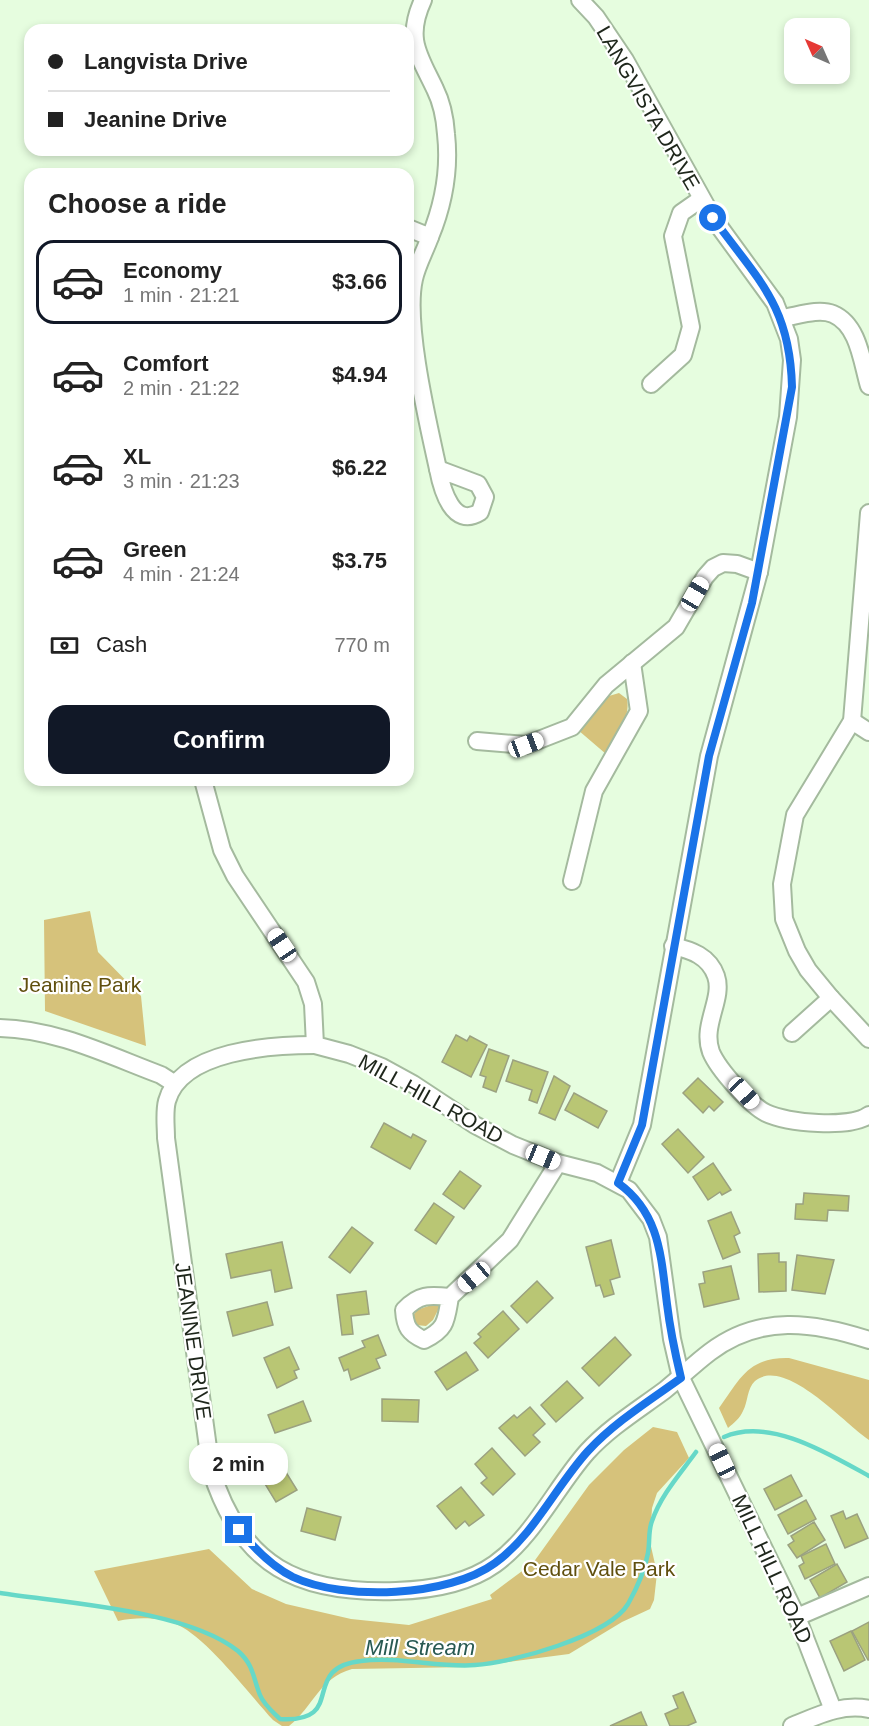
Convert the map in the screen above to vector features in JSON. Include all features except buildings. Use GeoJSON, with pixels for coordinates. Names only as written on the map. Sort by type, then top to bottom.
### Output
{"type":"FeatureCollection","features":[{"type":"Feature","properties":{"kind":"street"},"geometry":{"type":"LineString","coordinates":[[414,27],[423,0]]}},
{"type":"Feature","properties":{"kind":"street","name":"LANGVISTA DRIVE"},"geometry":{"type":"LineString","coordinates":[[580,0],[596,17],[625,60],[701,199],[762,283],[782,318],[790,349],[792,387],[759,572],[709,756],[642,1125],[618,1183]]}},
{"type":"Feature","properties":{"kind":"street"},"geometry":{"type":"LineString","coordinates":[[414,44],[437,92],[446,132],[448,158],[445,187],[414,279]]}},
{"type":"Feature","properties":{"kind":"street"},"geometry":{"type":"LineString","coordinates":[[651,384],[683,355],[691,327],[673,236],[681,213],[701,199]]}},
{"type":"Feature","properties":{"kind":"street"},"geometry":{"type":"LineString","coordinates":[[414,230],[430,237]]}},
{"type":"Feature","properties":{"kind":"street"},"geometry":{"type":"LineString","coordinates":[[782,318],[810,313],[833,314],[854,333],[869,387]]}},
{"type":"Feature","properties":{"kind":"street"},"geometry":{"type":"LineString","coordinates":[[414,328],[425,408],[438,469]]}},
{"type":"Feature","properties":{"kind":"street"},"geometry":{"type":"LineString","coordinates":[[869,513],[852,721],[795,815],[782,884],[784,919],[797,951],[808,970],[869,1039]]}},
{"type":"Feature","properties":{"kind":"street"},"geometry":{"type":"LineString","coordinates":[[477,741],[526,745],[572,727],[606,685],[676,627],[705,577],[713,568],[723,563],[737,564],[759,572]]}},
{"type":"Feature","properties":{"kind":"street"},"geometry":{"type":"LineString","coordinates":[[572,881],[594,791],[639,711],[632,663]]}},
{"type":"Feature","properties":{"kind":"street"},"geometry":{"type":"LineString","coordinates":[[852,721],[869,732]]}},
{"type":"Feature","properties":{"kind":"street"},"geometry":{"type":"LineString","coordinates":[[0,1028],[22,1028],[57,1037],[161,1075],[175,1084],[187,1072],[208,1060],[284,1045],[315,1046],[313,1004],[306,982],[236,876],[222,850],[212,821],[204,786]]}},
{"type":"Feature","properties":{"kind":"street"},"geometry":{"type":"LineString","coordinates":[[673,946],[693,951],[703,958],[716,978],[717,992],[708,1038],[711,1053],[721,1069],[755,1106],[778,1117],[814,1121],[851,1122],[869,1114]]}},
{"type":"Feature","properties":{"kind":"street"},"geometry":{"type":"LineString","coordinates":[[792,1033],[831,998]]}},
{"type":"Feature","properties":{"kind":"street","name":"MILL HILL ROAD"},"geometry":{"type":"LineString","coordinates":[[315,1046],[349,1054],[382,1067],[475,1125],[513,1145],[618,1183],[639,1202],[651,1219],[658,1237],[672,1340],[681,1378],[797,1617],[833,1710]]}},
{"type":"Feature","properties":{"kind":"street","name":"JEANINE DRIVE"},"geometry":{"type":"LineString","coordinates":[[175,1084],[167,1100],[166,1138],[211,1470],[220,1499],[239,1530],[274,1565],[292,1576],[334,1590],[386,1591],[452,1584],[476,1575],[496,1563],[515,1546],[588,1452],[606,1433],[681,1378],[711,1351],[745,1334],[778,1324],[812,1324],[869,1340]]}},
{"type":"Feature","properties":{"kind":"street"},"geometry":{"type":"LineString","coordinates":[[450,1297],[510,1240],[558,1163]]}},
{"type":"Feature","properties":{"kind":"street"},"geometry":{"type":"LineString","coordinates":[[797,1617],[869,1586]]}},
{"type":"Feature","properties":{"kind":"street"},"geometry":{"type":"LineString","coordinates":[[792,1726],[833,1710],[858,1707],[869,1709]]}},
{"type":"Feature","properties":{"kind":"green space"},"geometry":{"type":"Polygon","coordinates":[[[619,693],[627,699],[627,714],[606,754],[578,730],[609,696],[619,693]]]}},
{"type":"Feature","properties":{"kind":"green space","name":"Jeanine Park"},"geometry":{"type":"Polygon","coordinates":[[[90,911],[98,952],[141,996],[146,1046],[45,1011],[44,920],[90,911]]]}},
{"type":"Feature","properties":{"kind":"green space"},"geometry":{"type":"Polygon","coordinates":[[[437,1303],[440,1306],[433,1320],[426,1326],[416,1325],[412,1317],[417,1310],[437,1303]]]}},
{"type":"Feature","properties":{"kind":"green space"},"geometry":{"type":"Polygon","coordinates":[[[789,1358],[869,1380],[869,1440],[798,1385],[782,1378],[768,1376],[752,1384],[742,1414],[728,1428],[719,1408],[746,1372],[764,1361],[789,1358]]]}},
{"type":"Feature","properties":{"kind":"green space","name":"Cedar Vale Park"},"geometry":{"type":"Polygon","coordinates":[[[653,1427],[677,1432],[689,1458],[657,1493],[652,1508],[650,1542],[657,1573],[654,1600],[650,1609],[622,1622],[569,1654],[470,1667],[352,1669],[332,1679],[298,1718],[289,1726],[282,1726],[273,1720],[215,1654],[189,1632],[171,1622],[157,1619],[141,1618],[118,1621],[94,1571],[209,1549],[252,1589],[286,1604],[351,1619],[409,1625],[492,1599],[490,1595],[533,1563],[589,1485],[624,1450],[653,1427]]]}},
{"type":"Feature","properties":{"kind":"waterway","name":"Mill Stream"},"geometry":{"type":"LineString","coordinates":[[724,1437],[742,1432],[780,1435],[818,1449],[869,1476]]}},
{"type":"Feature","properties":{"kind":"waterway","name":"Mill Stream"},"geometry":{"type":"LineString","coordinates":[[0,1593],[124,1610],[188,1626],[216,1637],[243,1656],[250,1667],[262,1699],[280,1719],[301,1718],[313,1713],[331,1674],[342,1666],[375,1660],[448,1665],[491,1663],[558,1646],[601,1627],[617,1616],[628,1604],[645,1566],[650,1529],[660,1502],[696,1452]]}},
{"type":"Feature","properties":{"kind":"route"},"geometry":{"type":"LineString","coordinates":[[239,1530],[255,1549],[274,1565],[311,1584],[334,1590],[409,1590],[452,1584],[476,1575],[496,1563],[515,1546],[562,1483],[606,1433],[681,1378],[672,1340],[658,1237],[651,1219],[639,1202],[629,1190],[618,1183],[642,1125],[709,756],[759,572],[792,387],[789,339],[782,318],[762,283],[713,218]]}}]}
